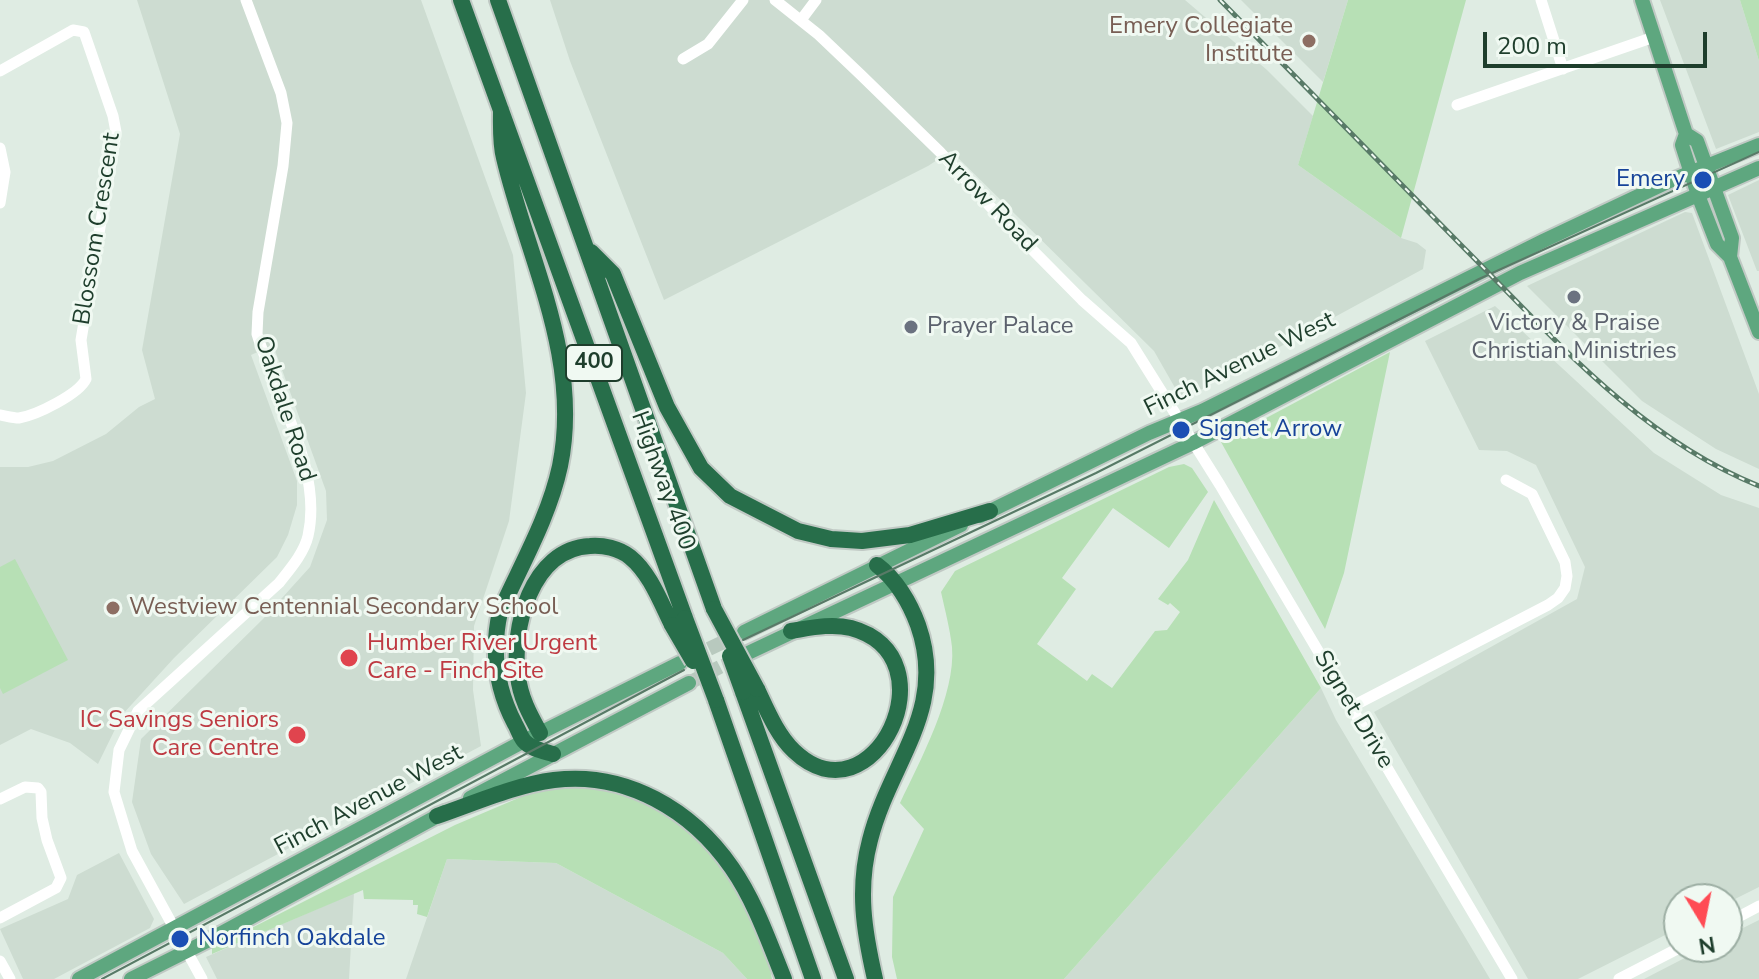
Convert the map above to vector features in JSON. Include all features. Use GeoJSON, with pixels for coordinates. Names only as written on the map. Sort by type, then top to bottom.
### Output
{"type":"FeatureCollection","features":[{"type":"Feature","properties":{"kind":"highway","name":"Highway 400"},"geometry":{"type":"LineString","coordinates":[[461,0],[678,621]]}},
{"type":"Feature","properties":{"kind":"highway","name":"Highway 400"},"geometry":{"type":"LineString","coordinates":[[498,0],[714,609],[750,691],[846,979]]}},
{"type":"Feature","properties":{"kind":"highway"},"geometry":{"type":"LineString","coordinates":[[501,110],[503,156],[540,277],[562,365],[565,411],[559,467],[542,520],[500,612],[496,668],[505,706],[524,741],[553,754]]}},
{"type":"Feature","properties":{"kind":"highway"},"geometry":{"type":"LineString","coordinates":[[587,248],[613,274],[667,407],[701,468],[730,496],[798,531],[831,539],[862,541],[910,535],[990,511]]}},
{"type":"Feature","properties":{"kind":"highway"},"geometry":{"type":"LineString","coordinates":[[540,733],[523,699],[517,676],[520,628],[529,595],[539,575],[559,556],[580,547],[604,545],[630,557],[678,621],[716,700],[813,979]]}},
{"type":"Feature","properties":{"kind":"highway"},"geometry":{"type":"LineString","coordinates":[[875,979],[863,925],[864,877],[870,840],[887,791],[922,710],[928,673],[915,616],[886,572],[877,565]]}},
{"type":"Feature","properties":{"kind":"highway"},"geometry":{"type":"LineString","coordinates":[[750,691],[785,741],[813,764],[836,769],[858,764],[870,758],[886,739],[896,718],[901,689],[899,676],[884,648],[875,639],[851,628],[824,626],[791,631]]}},
{"type":"Feature","properties":{"kind":"highway"},"geometry":{"type":"LineString","coordinates":[[437,816],[523,787],[557,780],[590,779],[625,786],[651,796],[692,823],[732,868],[755,911],[784,979]]}},
{"type":"Feature","properties":{"kind":"main road"},"geometry":{"type":"LineString","coordinates":[[1642,0],[1686,134],[1697,141],[1698,195],[1717,244],[1730,257],[1759,332]]}},
{"type":"Feature","properties":{"kind":"main road","name":"Finch Avenue West"},"geometry":{"type":"LineString","coordinates":[[744,632],[1543,241],[1759,145]]}},
{"type":"Feature","properties":{"kind":"main road","name":"Finch Avenue West"},"geometry":{"type":"LineString","coordinates":[[748,653],[1193,443],[1520,273],[1759,168]]}},
{"type":"Feature","properties":{"kind":"main road"},"geometry":{"type":"LineString","coordinates":[[1698,170],[1713,189],[1732,238],[1730,257]]}},
{"type":"Feature","properties":{"kind":"main road","name":"Finch Avenue West"},"geometry":{"type":"LineString","coordinates":[[79,979],[524,741],[680,663]]}},
{"type":"Feature","properties":{"kind":"main road","name":"Finch Avenue West"},"geometry":{"type":"LineString","coordinates":[[131,979],[689,683]]}},
{"type":"Feature","properties":{"kind":"street","name":"Oakdale Road"},"geometry":{"type":"LineString","coordinates":[[202,979],[132,851],[114,792],[119,750],[138,711],[285,575],[308,538],[311,506],[307,472],[257,334],[287,123],[281,93],[246,0]]}},
{"type":"Feature","properties":{"kind":"street"},"geometry":{"type":"LineString","coordinates":[[683,59],[708,44],[743,0]]}},
{"type":"Feature","properties":{"kind":"street","name":"Arrow Road"},"geometry":{"type":"LineString","coordinates":[[775,0],[801,20],[940,152],[1082,300],[1131,343],[1193,443]]}},
{"type":"Feature","properties":{"kind":"street"},"geometry":{"type":"LineString","coordinates":[[801,20],[816,0]]}},
{"type":"Feature","properties":{"kind":"street"},"geometry":{"type":"LineString","coordinates":[[1541,0],[1563,69]]}},
{"type":"Feature","properties":{"kind":"street","name":"Blossom Crescent"},"geometry":{"type":"LineString","coordinates":[[0,71],[73,30],[84,32],[116,132],[81,340],[86,379],[77,391],[32,414],[18,418],[0,415]]}},
{"type":"Feature","properties":{"kind":"street"},"geometry":{"type":"LineString","coordinates":[[1457,105],[1654,37]]}},
{"type":"Feature","properties":{"kind":"street"},"geometry":{"type":"LineString","coordinates":[[0,148],[5,172],[0,203]]}},
{"type":"Feature","properties":{"kind":"street","name":"Signet Drive"},"geometry":{"type":"LineString","coordinates":[[1193,443],[1512,979]]}},
{"type":"Feature","properties":{"kind":"street"},"geometry":{"type":"LineString","coordinates":[[1351,707],[1560,596],[1566,582],[1565,562],[1532,494],[1506,480]]}},
{"type":"Feature","properties":{"kind":"street"},"geometry":{"type":"LineString","coordinates":[[0,799],[25,787],[38,788],[47,840],[61,878],[56,888],[0,918]]}},
{"type":"Feature","properties":{"kind":"street"},"geometry":{"type":"LineString","coordinates":[[1619,979],[1663,956]]}},
{"type":"Feature","properties":{"kind":"street"},"geometry":{"type":"LineString","coordinates":[[0,961],[10,979]]}},
{"type":"Feature","properties":{"kind":"shaded area"},"geometry":{"type":"Polygon","coordinates":[[[137,0],[421,0],[513,255],[526,393],[509,521],[474,626],[473,690],[481,746],[184,904],[151,854],[132,802],[141,739],[263,619],[310,567],[327,520],[326,491],[273,345],[251,355],[297,481],[297,505],[277,557],[174,658],[122,715],[98,764],[70,743],[31,729],[0,745],[0,467],[28,467],[53,461],[106,434],[139,407],[155,399],[142,350],[180,134],[137,0]]]}},
{"type":"Feature","properties":{"kind":"shaded area"},"geometry":{"type":"Polygon","coordinates":[[[550,0],[1185,0],[1267,70],[1313,116],[1298,165],[1401,238],[1417,243],[1426,250],[1423,269],[1182,400],[1154,351],[951,151],[928,166],[664,300],[570,61],[550,0]]]}},
{"type":"Feature","properties":{"kind":"shaded area","name":"Emery Collegiate Institute"},"geometry":{"type":"Polygon","coordinates":[[[1241,0],[1348,0],[1323,82],[1241,0]]]}},
{"type":"Feature","properties":{"kind":"shaded area"},"geometry":{"type":"Polygon","coordinates":[[[1660,0],[1740,0],[1759,61],[1759,132],[1716,149],[1660,0]]]}},
{"type":"Feature","properties":{"kind":"shaded area"},"geometry":{"type":"Polygon","coordinates":[[[1759,180],[1759,271],[1757,271],[1728,195],[1759,180]]]}},
{"type":"Feature","properties":{"kind":"shaded area"},"geometry":{"type":"Polygon","coordinates":[[[1685,212],[1692,213],[1759,394],[1759,469],[1716,449],[1642,401],[1527,286],[1685,212]]]}},
{"type":"Feature","properties":{"kind":"shaded area"},"geometry":{"type":"Polygon","coordinates":[[[1495,306],[1654,453],[1721,495],[1759,508],[1759,887],[1743,895],[1743,883],[1663,883],[1663,936],[1578,979],[1528,979],[1374,712],[1577,599],[1585,567],[1536,465],[1507,451],[1479,450],[1425,341],[1495,306]]]}},
{"type":"Feature","properties":{"kind":"shaded area"},"geometry":{"type":"Polygon","coordinates":[[[1321,688],[1336,720],[1490,979],[1064,979],[1321,688]]]}},
{"type":"Feature","properties":{"kind":"shaded area"},"geometry":{"type":"Polygon","coordinates":[[[119,853],[154,919],[150,928],[54,979],[23,979],[0,929],[68,899],[77,875],[119,853]]]}},
{"type":"Feature","properties":{"kind":"shaded area"},"geometry":{"type":"Polygon","coordinates":[[[447,859],[556,863],[723,953],[747,979],[406,979],[447,859]]]}},
{"type":"Feature","properties":{"kind":"shaded area"},"geometry":{"type":"Polygon","coordinates":[[[354,893],[349,979],[217,979],[206,957],[354,893]]]}},
{"type":"Feature","properties":{"kind":"shaded area"},"geometry":{"type":"Polygon","coordinates":[[[1759,920],[1759,979],[1644,979],[1675,963],[1743,963],[1743,928],[1759,920]]]}},
{"type":"Feature","properties":{"kind":"green space"},"geometry":{"type":"Polygon","coordinates":[[[1348,0],[1466,0],[1401,238],[1298,165],[1348,0]]]}},
{"type":"Feature","properties":{"kind":"green space"},"geometry":{"type":"Polygon","coordinates":[[[1740,0],[1759,0],[1759,61],[1740,0]]]}},
{"type":"Feature","properties":{"kind":"green space"},"geometry":{"type":"Polygon","coordinates":[[[1390,352],[1344,573],[1325,629],[1221,442],[1390,352]]]}},
{"type":"Feature","properties":{"kind":"green space"},"geometry":{"type":"Polygon","coordinates":[[[1184,464],[1192,468],[1208,492],[1169,548],[1113,508],[1062,578],[1076,589],[1037,644],[1087,681],[1092,674],[1112,688],[1155,631],[1167,630],[1180,612],[1170,603],[1168,605],[1158,599],[1188,560],[1214,500],[1321,688],[1064,979],[897,979],[892,957],[893,897],[924,829],[900,803],[943,706],[952,665],[951,640],[941,592],[955,571],[1169,467],[1184,464]]]}},
{"type":"Feature","properties":{"kind":"green space"},"geometry":{"type":"Polygon","coordinates":[[[15,559],[68,660],[3,694],[0,688],[0,567],[15,559]]]}},
{"type":"Feature","properties":{"kind":"green space"},"geometry":{"type":"Polygon","coordinates":[[[581,784],[641,799],[663,810],[690,830],[736,890],[760,937],[772,979],[747,979],[723,953],[556,863],[447,859],[427,917],[417,914],[418,905],[413,905],[413,900],[364,899],[363,890],[212,954],[212,948],[455,825],[542,788],[581,784]]]}},
{"type":"Feature","properties":{"kind":"tunnel"},"geometry":{"type":"LineString","coordinates":[[690,658],[740,634]]}},
{"type":"Feature","properties":{"kind":"tunnel"},"geometry":{"type":"LineString","coordinates":[[689,683],[739,657]]}},
{"type":"Feature","properties":{"kind":"tram line"},"geometry":{"type":"LineString","coordinates":[[743,640],[1096,473],[1479,279],[1759,152]]}},
{"type":"Feature","properties":{"kind":"tram line"},"geometry":{"type":"LineString","coordinates":[[102,979],[684,670]]}},
{"type":"Feature","properties":{"kind":"railway"},"geometry":{"type":"LineString","coordinates":[[1220,0],[1599,382],[1674,441],[1759,486]]}},
{"type":"Feature","properties":{"kind":"place","name":"Emery Collegiate Institute"},"geometry":{"type":"Point","coordinates":[1309,41]}},
{"type":"Feature","properties":{"kind":"place","name":"Emery"},"geometry":{"type":"Point","coordinates":[1703,180]}},
{"type":"Feature","properties":{"kind":"place","name":"Victory & Praise Christian Ministries"},"geometry":{"type":"Point","coordinates":[1574,297]}},
{"type":"Feature","properties":{"kind":"place","name":"Prayer Palace"},"geometry":{"type":"Point","coordinates":[911,327]}},
{"type":"Feature","properties":{"kind":"place","name":"Signet Arrow"},"geometry":{"type":"Point","coordinates":[1181,430]}},
{"type":"Feature","properties":{"kind":"place","name":"Westview Centennial Secondary School"},"geometry":{"type":"Point","coordinates":[113,608]}},
{"type":"Feature","properties":{"kind":"place","name":"Humber River Urgent Care - Finch Site"},"geometry":{"type":"Point","coordinates":[349,658]}},
{"type":"Feature","properties":{"kind":"place","name":"IC Savings Seniors Care Centre"},"geometry":{"type":"Point","coordinates":[297,735]}},
{"type":"Feature","properties":{"kind":"place","name":"Norfinch Oakdale"},"geometry":{"type":"Point","coordinates":[180,939]}}]}
